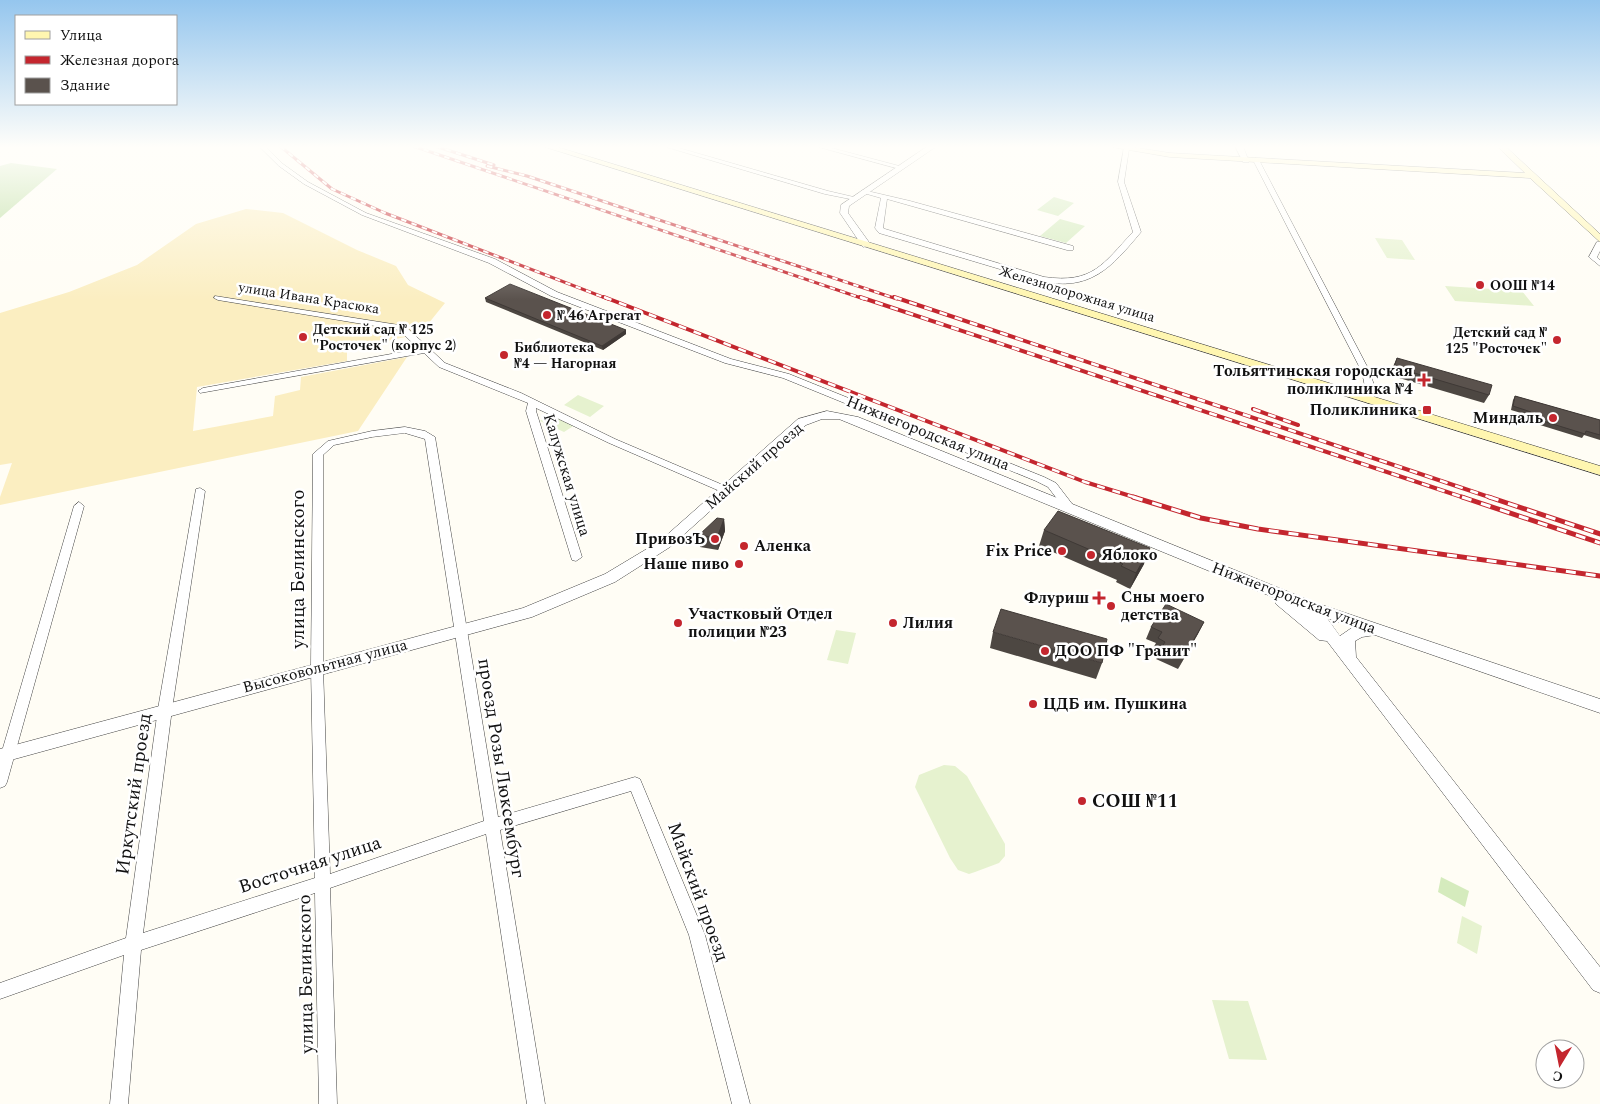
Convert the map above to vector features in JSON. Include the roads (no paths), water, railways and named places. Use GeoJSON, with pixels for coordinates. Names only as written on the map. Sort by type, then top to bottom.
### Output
{"type":"FeatureCollection","features":[{"type":"Feature","properties":{"kind":"main road","name":"Железнодорожная улица"},"geometry":{"type":"LineString","coordinates":[[713,198],[1600,471]]}},
{"type":"Feature","properties":{"kind":"main road"},"geometry":{"type":"LineString","coordinates":[[1557,198],[1600,239]]}},
{"type":"Feature","properties":{"kind":"street","name":"Нижнегородская улица"},"geometry":{"type":"LineString","coordinates":[[333,198],[364,214],[492,261],[563,297],[728,361],[795,379],[1040,479],[1052,485],[1071,509],[1259,586],[1377,630],[1600,706]]}},
{"type":"Feature","properties":{"kind":"street"},"geometry":{"type":"LineString","coordinates":[[855,198],[845,205],[844,213],[866,245]]}},
{"type":"Feature","properties":{"kind":"street"},"geometry":{"type":"LineString","coordinates":[[1070,248],[908,202],[884,198],[879,228],[882,231],[1043,279],[1058,282],[1078,282],[1097,273],[1137,232],[1126,198]]}},
{"type":"Feature","properties":{"kind":"street"},"geometry":{"type":"LineString","coordinates":[[1275,198],[1330,305],[1346,330],[1366,372],[1371,392],[1368,400]]}},
{"type":"Feature","properties":{"kind":"street"},"geometry":{"type":"LineString","coordinates":[[1600,244],[1593,256],[1600,264]]}},
{"type":"Feature","properties":{"kind":"street","name":"улица Ивана Красюка"},"geometry":{"type":"LineString","coordinates":[[218,298],[402,328],[442,365],[533,402]]}},
{"type":"Feature","properties":{"kind":"street"},"geometry":{"type":"LineString","coordinates":[[203,391],[426,350]]}},
{"type":"Feature","properties":{"kind":"street"},"geometry":{"type":"LineString","coordinates":[[533,402],[612,441],[726,490]]}},
{"type":"Feature","properties":{"kind":"street","name":"Калужская улица"},"geometry":{"type":"LineString","coordinates":[[533,402],[531,412],[576,557]]}},
{"type":"Feature","properties":{"kind":"street","name":"Майский проезд"},"geometry":{"type":"LineString","coordinates":[[643,558],[665,544],[802,422],[823,414],[834,413],[854,419],[1071,509]]}},
{"type":"Feature","properties":{"kind":"street","name":"проезд Розы Люксембург"},"geometry":{"type":"LineString","coordinates":[[318,454],[331,443],[372,434],[405,430],[422,432],[430,437],[490,826],[536,1104]]}},
{"type":"Feature","properties":{"kind":"street","name":"улица Белинского"},"geometry":{"type":"LineString","coordinates":[[318,454],[317,668],[324,883],[328,1104]]}},
{"type":"Feature","properties":{"kind":"street","name":"Иркутский проезд"},"geometry":{"type":"LineString","coordinates":[[119,1104],[134,944],[165,709],[200,491]]}},
{"type":"Feature","properties":{"kind":"street"},"geometry":{"type":"LineString","coordinates":[[0,782],[3,755],[79,506]]}},
{"type":"Feature","properties":{"kind":"street","name":"Высоковольтная улица"},"geometry":{"type":"LineString","coordinates":[[3,755],[165,709],[527,612],[610,578],[643,558]]}},
{"type":"Feature","properties":{"kind":"street"},"geometry":{"type":"LineString","coordinates":[[1259,586],[1289,605],[1348,659]]}},
{"type":"Feature","properties":{"kind":"street"},"geometry":{"type":"LineString","coordinates":[[1311,606],[1348,659],[1600,984]]}},
{"type":"Feature","properties":{"kind":"street"},"geometry":{"type":"LineString","coordinates":[[1348,659],[1347,638],[1359,631],[1377,630]]}},
{"type":"Feature","properties":{"kind":"street","name":"Майский проезд"},"geometry":{"type":"LineString","coordinates":[[635,783],[697,935],[741,1104]]}},
{"type":"Feature","properties":{"kind":"street","name":"Восточная улица"},"geometry":{"type":"LineString","coordinates":[[0,991],[134,944],[324,883],[490,826],[635,783]]}},
{"type":"Feature","properties":{"kind":"railway"},"geometry":{"type":"LineString","coordinates":[[351,198],[385,213],[608,299]]}},
{"type":"Feature","properties":{"kind":"railway"},"geometry":{"type":"LineString","coordinates":[[565,198],[864,299]]}},
{"type":"Feature","properties":{"kind":"railway"},"geometry":{"type":"LineString","coordinates":[[592,198],[897,299]]}},
{"type":"Feature","properties":{"kind":"railway"},"geometry":{"type":"LineString","coordinates":[[604,297],[1085,482],[1137,498]]}},
{"type":"Feature","properties":{"kind":"railway"},"geometry":{"type":"LineString","coordinates":[[860,297],[1465,498]]}},
{"type":"Feature","properties":{"kind":"railway"},"geometry":{"type":"LineString","coordinates":[[894,297],[1492,498]]}},
{"type":"Feature","properties":{"kind":"railway"},"geometry":{"type":"LineString","coordinates":[[1253,409],[1298,425]]}},
{"type":"Feature","properties":{"kind":"railway"},"geometry":{"type":"LineString","coordinates":[[1133,497],[1201,518],[1258,529],[1600,576]]}},
{"type":"Feature","properties":{"kind":"railway"},"geometry":{"type":"LineString","coordinates":[[1465,498],[1600,543]]}},
{"type":"Feature","properties":{"kind":"railway"},"geometry":{"type":"LineString","coordinates":[[1492,498],[1600,534]]}},
{"type":"Feature","properties":{"kind":"place","name":"ООШ №14"},"geometry":{"type":"Point","coordinates":[1480,285]}},
{"type":"Feature","properties":{"kind":"place","name":"№ 46 Агрегат"},"geometry":{"type":"Point","coordinates":[547,315]}},
{"type":"Feature","properties":{"kind":"place","name":"Детский сад № 125 \"Росточек\" (корпус 2)"},"geometry":{"type":"Point","coordinates":[303,337]}},
{"type":"Feature","properties":{"kind":"place","name":"Детский сад № 125 \"Росточек\""},"geometry":{"type":"Point","coordinates":[1557,340]}},
{"type":"Feature","properties":{"kind":"place","name":"Библиотека №4 — Нагорная"},"geometry":{"type":"Point","coordinates":[504,355]}},
{"type":"Feature","properties":{"kind":"place","name":"Тольяттинская городская поликлиника №4"},"geometry":{"type":"Point","coordinates":[1424,380]}},
{"type":"Feature","properties":{"kind":"place","name":"Поликлиника"},"geometry":{"type":"Point","coordinates":[1427,410]}},
{"type":"Feature","properties":{"kind":"place","name":"Миндаль"},"geometry":{"type":"Point","coordinates":[1553,418]}},
{"type":"Feature","properties":{"kind":"place","name":"ПривозЪ"},"geometry":{"type":"Point","coordinates":[715,539]}},
{"type":"Feature","properties":{"kind":"place","name":"Аленка"},"geometry":{"type":"Point","coordinates":[744,546]}},
{"type":"Feature","properties":{"kind":"place","name":"Fix Price"},"geometry":{"type":"Point","coordinates":[1062,551]}},
{"type":"Feature","properties":{"kind":"place","name":"Яблоко"},"geometry":{"type":"Point","coordinates":[1091,555]}},
{"type":"Feature","properties":{"kind":"place","name":"Наше пиво"},"geometry":{"type":"Point","coordinates":[739,564]}},
{"type":"Feature","properties":{"kind":"place","name":"Флуриш"},"geometry":{"type":"Point","coordinates":[1099,598]}},
{"type":"Feature","properties":{"kind":"place","name":"Сны моего детства"},"geometry":{"type":"Point","coordinates":[1111,606]}},
{"type":"Feature","properties":{"kind":"place","name":"Участковый Отдел полиции №23"},"geometry":{"type":"Point","coordinates":[678,623]}},
{"type":"Feature","properties":{"kind":"place","name":"Лилия"},"geometry":{"type":"Point","coordinates":[893,623]}},
{"type":"Feature","properties":{"kind":"place","name":"ДОО ПФ \"Гранит\""},"geometry":{"type":"Point","coordinates":[1045,651]}},
{"type":"Feature","properties":{"kind":"place","name":"ЦДБ им. Пушкина"},"geometry":{"type":"Point","coordinates":[1033,704]}},
{"type":"Feature","properties":{"kind":"place","name":"СОШ №11"},"geometry":{"type":"Point","coordinates":[1082,801]}}]}
